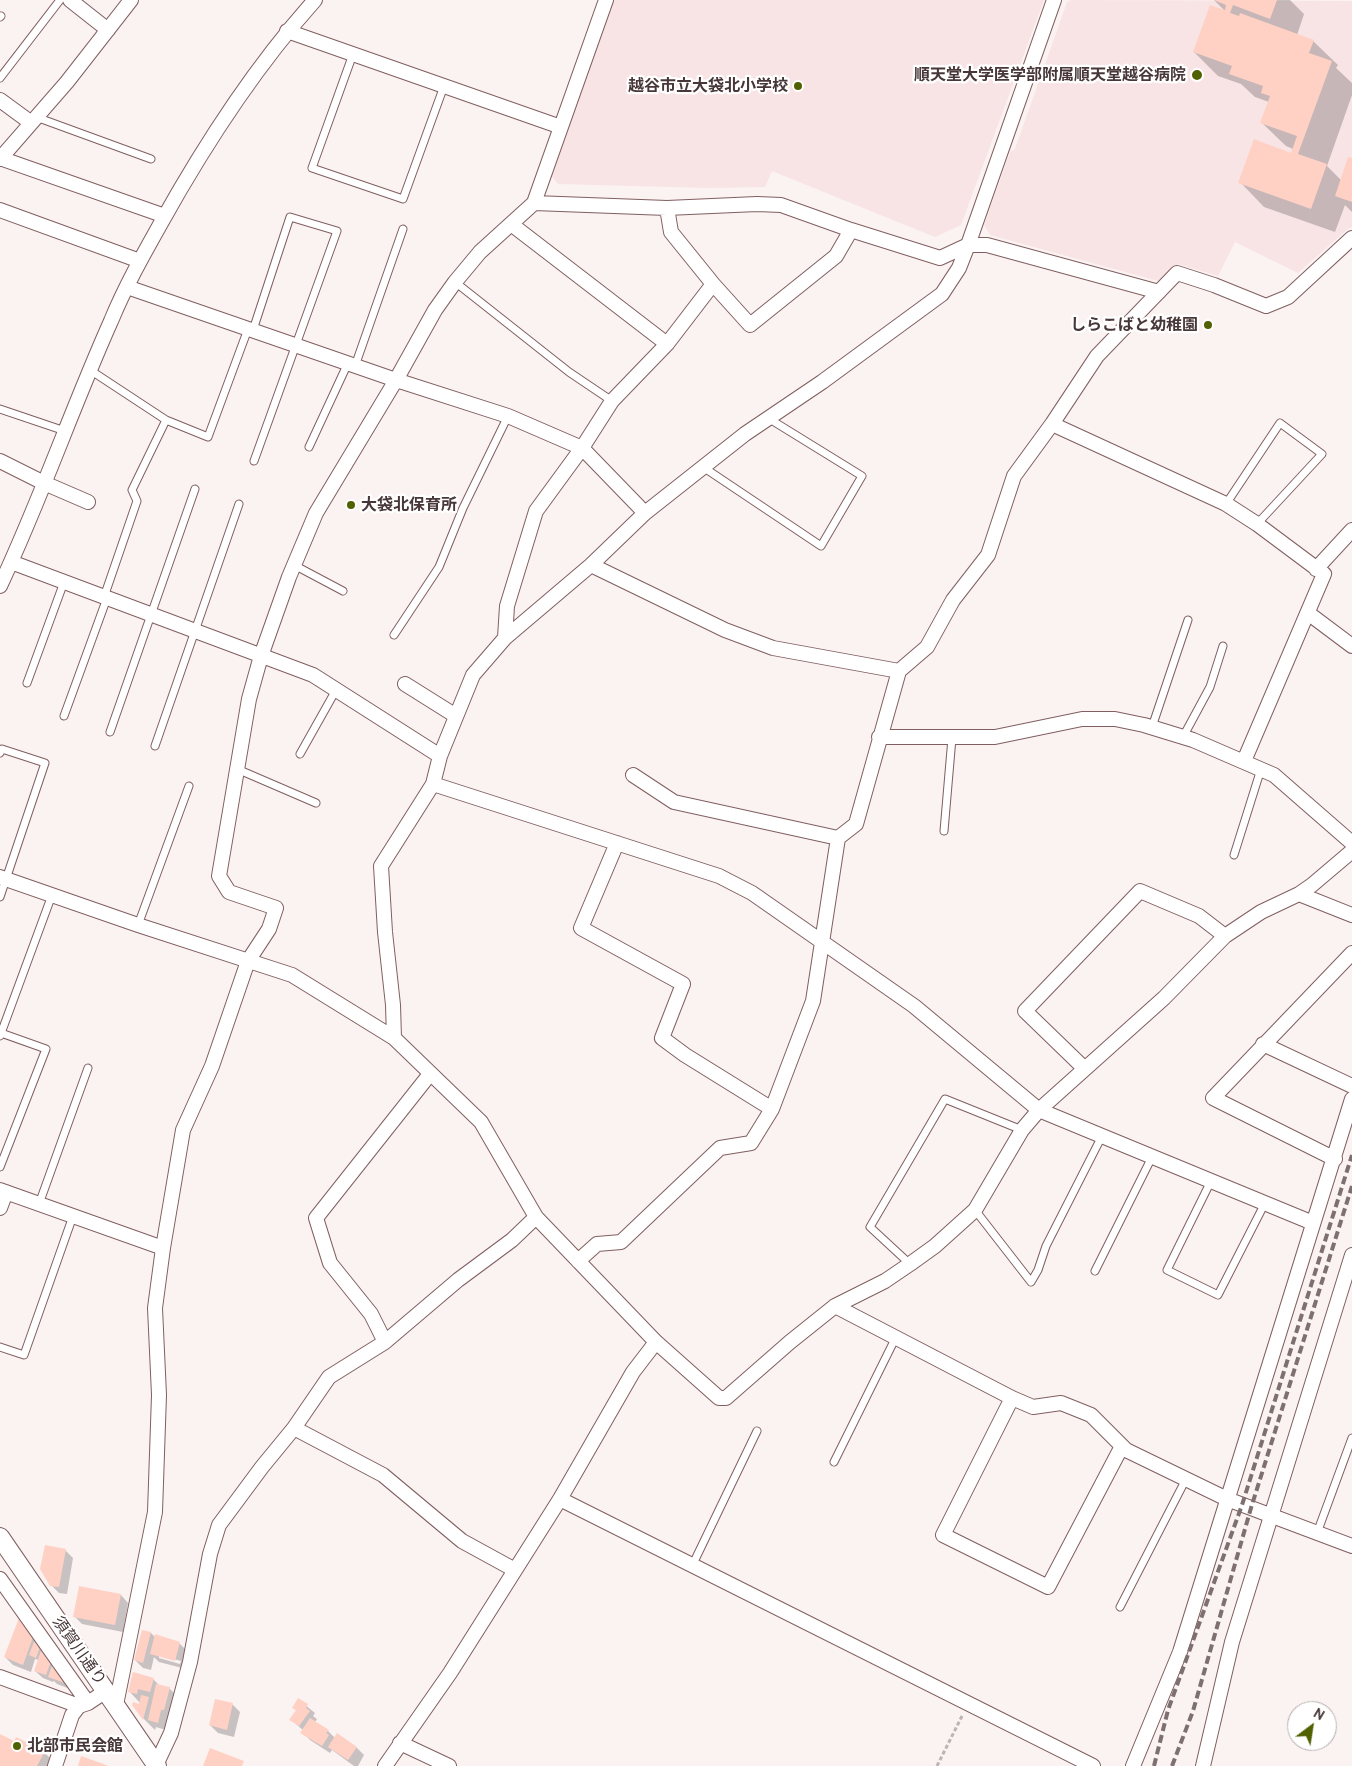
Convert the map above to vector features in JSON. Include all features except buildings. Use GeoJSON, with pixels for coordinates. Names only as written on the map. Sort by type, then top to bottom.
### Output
{"type":"FeatureCollection","features":[{"type":"Feature","properties":{"kind":"street"},"geometry":{"type":"LineString","coordinates":[[70,0],[108,30]]}},
{"type":"Feature","properties":{"kind":"street"},"geometry":{"type":"LineString","coordinates":[[131,0],[67,82],[0,159],[165,216]]}},
{"type":"Feature","properties":{"kind":"street"},"geometry":{"type":"LineString","coordinates":[[0,586],[111,320],[140,261],[220,123],[287,31],[315,0]]}},
{"type":"Feature","properties":{"kind":"street"},"geometry":{"type":"LineString","coordinates":[[55,1766],[72,1715],[84,1704],[111,1698],[155,1512],[159,1395],[155,1308],[183,1130],[212,1066],[248,961],[268,929],[276,908],[230,892],[219,876],[249,699],[261,656],[294,565],[316,513],[396,380],[435,310],[480,252],[534,203],[606,0]]}},
{"type":"Feature","properties":{"kind":"street"},"geometry":{"type":"LineString","coordinates":[[394,1038],[394,1006],[385,932],[382,866],[433,784],[440,756],[473,675],[505,638],[591,565],[645,513],[745,434],[822,382],[942,294],[959,268],[968,245],[1054,0]]}},
{"type":"Feature","properties":{"kind":"street"},"geometry":{"type":"LineString","coordinates":[[287,31],[561,127]]}},
{"type":"Feature","properties":{"kind":"street"},"geometry":{"type":"LineString","coordinates":[[0,100],[33,120]]}},
{"type":"Feature","properties":{"kind":"street"},"geometry":{"type":"LineString","coordinates":[[534,203],[666,208],[757,204],[781,206],[940,258],[968,245],[987,245],[1159,292]]}},
{"type":"Feature","properties":{"kind":"street"},"geometry":{"type":"LineString","coordinates":[[666,208],[670,232],[750,325],[836,256],[851,230]]}},
{"type":"Feature","properties":{"kind":"street"},"geometry":{"type":"LineString","coordinates":[[0,210],[140,261]]}},
{"type":"Feature","properties":{"kind":"street"},"geometry":{"type":"LineString","coordinates":[[511,224],[667,344]]}},
{"type":"Feature","properties":{"kind":"street"},"geometry":{"type":"LineString","coordinates":[[578,1261],[597,1244],[621,1242],[720,1148],[752,1144],[772,1109],[813,1001],[838,838],[856,824],[899,671],[927,647],[953,600],[988,555],[1014,476],[1098,356],[1177,273],[1214,285],[1266,306],[1288,297],[1352,238]]}},
{"type":"Feature","properties":{"kind":"street"},"geometry":{"type":"LineString","coordinates":[[505,638],[507,606],[536,511],[582,448],[612,401],[667,344],[713,284]]}},
{"type":"Feature","properties":{"kind":"street"},"geometry":{"type":"LineString","coordinates":[[127,286],[351,365],[508,416],[582,448],[645,513]]}},
{"type":"Feature","properties":{"kind":"street"},"geometry":{"type":"LineString","coordinates":[[1052,424],[1226,504],[1257,524],[1324,574],[1244,761]]}},
{"type":"Feature","properties":{"kind":"street"},"geometry":{"type":"LineString","coordinates":[[0,462],[44,484],[88,502]]}},
{"type":"Feature","properties":{"kind":"street"},"geometry":{"type":"LineString","coordinates":[[1316,569],[1352,530]]}},
{"type":"Feature","properties":{"kind":"street"},"geometry":{"type":"LineString","coordinates":[[11,562],[313,675],[440,756]]}},
{"type":"Feature","properties":{"kind":"street"},"geometry":{"type":"LineString","coordinates":[[591,565],[725,630],[773,648],[899,671]]}},
{"type":"Feature","properties":{"kind":"street"},"geometry":{"type":"LineString","coordinates":[[1308,613],[1352,646]]}},
{"type":"Feature","properties":{"kind":"street"},"geometry":{"type":"LineString","coordinates":[[405,684],[456,716]]}},
{"type":"Feature","properties":{"kind":"street"},"geometry":{"type":"LineString","coordinates":[[879,737],[995,737],[1082,719],[1115,719],[1152,727],[1183,737],[1274,775],[1352,842]]}},
{"type":"Feature","properties":{"kind":"street"},"geometry":{"type":"LineString","coordinates":[[633,775],[674,802],[838,838]]}},
{"type":"Feature","properties":{"kind":"street"},"geometry":{"type":"LineString","coordinates":[[433,784],[719,876],[752,893],[914,1006],[1039,1110],[1313,1224]]}},
{"type":"Feature","properties":{"kind":"street"},"geometry":{"type":"LineString","coordinates":[[617,843],[581,928],[683,984],[662,1038],[685,1055],[772,1109]]}},
{"type":"Feature","properties":{"kind":"street"},"geometry":{"type":"LineString","coordinates":[[3,878],[138,925],[292,975],[394,1038],[481,1122],[536,1217],[656,1342],[719,1398],[726,1398],[790,1342],[836,1306],[885,1280],[935,1246],[976,1210],[1022,1130],[1039,1110],[1164,998],[1225,936],[1262,912],[1299,894],[1352,851]]}},
{"type":"Feature","properties":{"kind":"street"},"geometry":{"type":"LineString","coordinates":[[1085,1069],[1025,1011],[1140,892],[1198,916],[1225,936]]}},
{"type":"Feature","properties":{"kind":"street"},"geometry":{"type":"LineString","coordinates":[[1299,894],[1352,915]]}},
{"type":"Feature","properties":{"kind":"street"},"geometry":{"type":"LineString","coordinates":[[1335,1159],[1213,1098],[1352,953]]}},
{"type":"Feature","properties":{"kind":"street"},"geometry":{"type":"LineString","coordinates":[[1263,1044],[1352,1086]]}},
{"type":"Feature","properties":{"kind":"street"},"geometry":{"type":"LineString","coordinates":[[385,1342],[371,1314],[330,1264],[316,1218],[430,1074]]}},
{"type":"Feature","properties":{"kind":"street"},"geometry":{"type":"LineString","coordinates":[[1133,1766],[1180,1652],[1335,1159],[1352,1099]]}},
{"type":"Feature","properties":{"kind":"street"},"geometry":{"type":"LineString","coordinates":[[0,1208],[3,1191],[163,1248]]}},
{"type":"Feature","properties":{"kind":"street"},"geometry":{"type":"LineString","coordinates":[[156,1766],[172,1734],[190,1662],[210,1554],[219,1525],[294,1428],[329,1377],[385,1342],[458,1280],[512,1240],[536,1217]]}},
{"type":"Feature","properties":{"kind":"street"},"geometry":{"type":"LineString","coordinates":[[1202,1766],[1232,1642],[1352,1255]]}},
{"type":"Feature","properties":{"kind":"street"},"geometry":{"type":"LineString","coordinates":[[836,1306],[1012,1398],[1033,1407],[1061,1403],[1091,1415],[1126,1450],[1227,1499],[1352,1546]]}},
{"type":"Feature","properties":{"kind":"street"},"geometry":{"type":"LineString","coordinates":[[385,1766],[450,1674],[560,1499],[633,1372],[656,1342]]}},
{"type":"Feature","properties":{"kind":"street"},"geometry":{"type":"LineString","coordinates":[[1012,1398],[943,1535],[1048,1588],[1122,1446]]}},
{"type":"Feature","properties":{"kind":"street"},"geometry":{"type":"LineString","coordinates":[[294,1428],[383,1475],[462,1541],[515,1570]]}},
{"type":"Feature","properties":{"kind":"street"},"geometry":{"type":"LineString","coordinates":[[560,1499],[1093,1766]]}},
{"type":"Feature","properties":{"kind":"street","name":"須賀川通り"},"geometry":{"type":"LineString","coordinates":[[0,1537],[156,1766]]}},
{"type":"Feature","properties":{"kind":"street"},"geometry":{"type":"LineString","coordinates":[[0,1579],[84,1704]]}},
{"type":"Feature","properties":{"kind":"street"},"geometry":{"type":"LineString","coordinates":[[0,1677],[84,1704]]}},
{"type":"Feature","properties":{"kind":"street"},"geometry":{"type":"LineString","coordinates":[[400,1743],[449,1766]]}},
{"type":"Feature","properties":{"kind":"lane"},"geometry":{"type":"LineString","coordinates":[[0,78],[60,0]]}},
{"type":"Feature","properties":{"kind":"lane"},"geometry":{"type":"LineString","coordinates":[[353,54],[312,168],[403,199],[444,86]]}},
{"type":"Feature","properties":{"kind":"lane"},"geometry":{"type":"LineString","coordinates":[[33,120],[151,159]]}},
{"type":"Feature","properties":{"kind":"lane"},"geometry":{"type":"LineString","coordinates":[[90,370],[166,420],[208,437],[250,330],[290,218],[337,231],[254,461]]}},
{"type":"Feature","properties":{"kind":"lane"},"geometry":{"type":"LineString","coordinates":[[309,447],[351,365],[403,229]]}},
{"type":"Feature","properties":{"kind":"lane"},"geometry":{"type":"LineString","coordinates":[[455,282],[570,372],[612,401]]}},
{"type":"Feature","properties":{"kind":"lane"},"geometry":{"type":"LineString","coordinates":[[0,409],[65,431]]}},
{"type":"Feature","properties":{"kind":"lane"},"geometry":{"type":"LineString","coordinates":[[394,635],[439,567],[463,508],[508,416]]}},
{"type":"Feature","properties":{"kind":"lane"},"geometry":{"type":"LineString","coordinates":[[703,467],[821,546],[862,476],[768,418]]}},
{"type":"Feature","properties":{"kind":"lane"},"geometry":{"type":"LineString","coordinates":[[64,716],[106,598],[137,501],[132,490],[166,420]]}},
{"type":"Feature","properties":{"kind":"lane"},"geometry":{"type":"LineString","coordinates":[[1226,504],[1280,422],[1322,454],[1257,524]]}},
{"type":"Feature","properties":{"kind":"lane"},"geometry":{"type":"LineString","coordinates":[[110,732],[195,489]]}},
{"type":"Feature","properties":{"kind":"lane"},"geometry":{"type":"LineString","coordinates":[[155,746],[239,504]]}},
{"type":"Feature","properties":{"kind":"lane"},"geometry":{"type":"LineString","coordinates":[[294,565],[342,591]]}},
{"type":"Feature","properties":{"kind":"lane"},"geometry":{"type":"LineString","coordinates":[[27,683],[64,582]]}},
{"type":"Feature","properties":{"kind":"lane"},"geometry":{"type":"LineString","coordinates":[[1152,727],[1188,620]]}},
{"type":"Feature","properties":{"kind":"lane"},"geometry":{"type":"LineString","coordinates":[[1183,737],[1210,687],[1223,646]]}},
{"type":"Feature","properties":{"kind":"lane"},"geometry":{"type":"LineString","coordinates":[[300,754],[336,690]]}},
{"type":"Feature","properties":{"kind":"lane"},"geometry":{"type":"LineString","coordinates":[[944,831],[952,738]]}},
{"type":"Feature","properties":{"kind":"lane"},"geometry":{"type":"LineString","coordinates":[[0,753],[2,749],[45,763],[3,878],[0,897]]}},
{"type":"Feature","properties":{"kind":"lane"},"geometry":{"type":"LineString","coordinates":[[237,769],[316,803]]}},
{"type":"Feature","properties":{"kind":"lane"},"geometry":{"type":"LineString","coordinates":[[1234,855],[1261,769]]}},
{"type":"Feature","properties":{"kind":"lane"},"geometry":{"type":"LineString","coordinates":[[138,925],[189,786]]}},
{"type":"Feature","properties":{"kind":"lane"},"geometry":{"type":"LineString","coordinates":[[0,1167],[46,1049],[1,1035],[52,895]]}},
{"type":"Feature","properties":{"kind":"lane"},"geometry":{"type":"LineString","coordinates":[[39,1204],[88,1068]]}},
{"type":"Feature","properties":{"kind":"lane"},"geometry":{"type":"LineString","coordinates":[[910,1264],[870,1227],[945,1099],[1022,1130]]}},
{"type":"Feature","properties":{"kind":"lane"},"geometry":{"type":"LineString","coordinates":[[976,1210],[1031,1282],[1038,1270],[1046,1246],[1102,1136]]}},
{"type":"Feature","properties":{"kind":"lane"},"geometry":{"type":"LineString","coordinates":[[1095,1271],[1152,1157]]}},
{"type":"Feature","properties":{"kind":"lane"},"geometry":{"type":"LineString","coordinates":[[1211,1181],[1167,1270],[1218,1295],[1265,1204]]}},
{"type":"Feature","properties":{"kind":"lane"},"geometry":{"type":"LineString","coordinates":[[0,1347],[24,1355],[73,1216]]}},
{"type":"Feature","properties":{"kind":"lane"},"geometry":{"type":"LineString","coordinates":[[834,1462],[896,1337]]}},
{"type":"Feature","properties":{"kind":"lane"},"geometry":{"type":"LineString","coordinates":[[692,1566],[757,1430]]}},
{"type":"Feature","properties":{"kind":"lane"},"geometry":{"type":"LineString","coordinates":[[1317,1533],[1352,1438]]}},
{"type":"Feature","properties":{"kind":"lane"},"geometry":{"type":"LineString","coordinates":[[1120,1607],[1186,1479]]}},
{"type":"Feature","properties":{"kind":"path"},"geometry":{"type":"LineString","coordinates":[[938,1766],[966,1704]]}},
{"type":"Feature","properties":{"kind":"shaded area","name":"越谷市立大袋北小学校"},"geometry":{"type":"Polygon","coordinates":[[[614,0],[1044,0],[961,225],[935,237],[772,171],[765,187],[709,188],[558,184],[551,175],[614,0]]]}},
{"type":"Feature","properties":{"kind":"shaded area","name":"順天堂大学医学部附属順天堂越谷病院"},"geometry":{"type":"Polygon","coordinates":[[[1071,0],[1352,1],[1352,227],[1298,273],[1235,242],[1218,276],[1178,264],[1158,281],[990,235],[984,225],[1010,152],[1015,149],[1067,2],[1071,0]]]}},
{"type":"Feature","properties":{"kind":"railway"},"geometry":{"type":"LineString","coordinates":[[1154,1766],[1168,1710],[1242,1505],[1352,1155]]}},
{"type":"Feature","properties":{"kind":"railway"},"geometry":{"type":"LineString","coordinates":[[1172,1766],[1193,1711],[1251,1508],[1352,1186]]}},
{"type":"Feature","properties":{"kind":"place","name":"順天堂大学医学部附属順天堂越谷病院"},"geometry":{"type":"Point","coordinates":[1197,75]}},
{"type":"Feature","properties":{"kind":"place","name":"越谷市立大袋北小学校"},"geometry":{"type":"Point","coordinates":[798,86]}},
{"type":"Feature","properties":{"kind":"place","name":"しらこばと幼稚園"},"geometry":{"type":"Point","coordinates":[1208,325]}},
{"type":"Feature","properties":{"kind":"place","name":"大袋北保育所"},"geometry":{"type":"Point","coordinates":[351,505]}},
{"type":"Feature","properties":{"kind":"place","name":"北部市民会館"},"geometry":{"type":"Point","coordinates":[17,1746]}}]}
